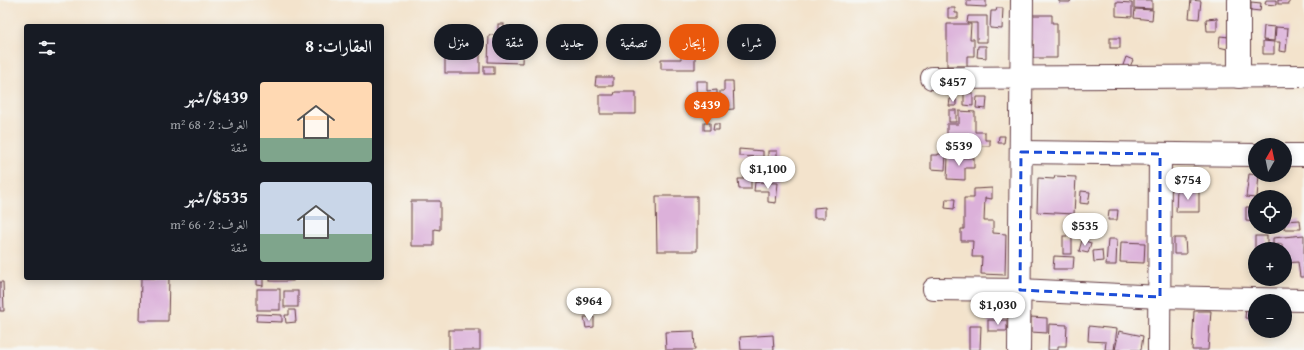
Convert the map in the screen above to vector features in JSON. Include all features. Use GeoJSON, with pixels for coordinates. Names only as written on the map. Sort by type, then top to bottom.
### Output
{"type":"FeatureCollection","features":[{"type":"Feature","properties":{"kind":"street"},"geometry":{"type":"LineString","coordinates":[[1019,350],[1022,0]]}},
{"type":"Feature","properties":{"kind":"street"},"geometry":{"type":"LineString","coordinates":[[1239,0],[1239,77]]}},
{"type":"Feature","properties":{"kind":"street"},"geometry":{"type":"LineString","coordinates":[[932,78],[1304,76]]}},
{"type":"Feature","properties":{"kind":"street"},"geometry":{"type":"LineString","coordinates":[[1021,152],[1248,155]]}},
{"type":"Feature","properties":{"kind":"street"},"geometry":{"type":"LineString","coordinates":[[1159,350],[1160,154]]}},
{"type":"Feature","properties":{"kind":"street"},"geometry":{"type":"LineString","coordinates":[[1292,155],[1304,155]]}},
{"type":"Feature","properties":{"kind":"street"},"geometry":{"type":"LineString","coordinates":[[934,289],[1020,290],[1160,297],[1304,300]]}},
{"type":"Feature","properties":{"kind":"highlighted area"},"geometry":{"type":"Polygon","coordinates":[[[1021,152],[1160,154],[1160,297],[1020,290],[1021,152]]]}},
{"type":"Feature","properties":{"kind":"building"},"geometry":{"type":"Polygon","coordinates":[[[967,0],[986,0],[986,7],[967,6],[967,0]]]}},
{"type":"Feature","properties":{"kind":"building"},"geometry":{"type":"Polygon","coordinates":[[[1059,0],[1071,0],[1070,2],[1059,2],[1059,0]]]}},
{"type":"Feature","properties":{"kind":"building"},"geometry":{"type":"Polygon","coordinates":[[[1134,0],[1152,0],[1152,9],[1134,8],[1134,0]]]}},
{"type":"Feature","properties":{"kind":"building"},"geometry":{"type":"Polygon","coordinates":[[[1191,0],[1201,1],[1199,19],[1189,18],[1191,0]]]}},
{"type":"Feature","properties":{"kind":"building"},"geometry":{"type":"Polygon","coordinates":[[[1266,0],[1276,0],[1276,5],[1265,4],[1266,0]]]}},
{"type":"Feature","properties":{"kind":"building"},"geometry":{"type":"Polygon","coordinates":[[[1278,0],[1289,0],[1289,4],[1278,4],[1278,0]]]}},
{"type":"Feature","properties":{"kind":"building"},"geometry":{"type":"Polygon","coordinates":[[[1116,2],[1132,3],[1132,17],[1116,16],[1116,2]]]}},
{"type":"Feature","properties":{"kind":"building"},"geometry":{"type":"Polygon","coordinates":[[[1251,2],[1261,3],[1260,11],[1251,10],[1251,2]]]}},
{"type":"Feature","properties":{"kind":"building"},"geometry":{"type":"Polygon","coordinates":[[[948,8],[955,8],[955,13],[958,13],[958,18],[948,18],[948,8]]]}},
{"type":"Feature","properties":{"kind":"building"},"geometry":{"type":"Polygon","coordinates":[[[997,8],[1003,8],[1002,29],[990,28],[991,11],[996,11],[997,8]]]}},
{"type":"Feature","properties":{"kind":"building"},"geometry":{"type":"Polygon","coordinates":[[[1135,9],[1153,10],[1152,20],[1134,18],[1135,9]]]}},
{"type":"Feature","properties":{"kind":"building"},"geometry":{"type":"Polygon","coordinates":[[[1030,15],[1052,15],[1052,23],[1057,23],[1057,58],[1033,58],[1033,40],[1030,41],[1030,15]]]}},
{"type":"Feature","properties":{"kind":"building"},"geometry":{"type":"Polygon","coordinates":[[[968,16],[987,16],[987,42],[977,42],[977,23],[967,23],[968,16]]]}},
{"type":"Feature","properties":{"kind":"building"},"geometry":{"type":"Polygon","coordinates":[[[1217,18],[1217,31],[1207,31],[1206,19],[1217,18]]]}},
{"type":"Feature","properties":{"kind":"building"},"geometry":{"type":"Polygon","coordinates":[[[947,24],[971,24],[970,39],[974,39],[974,56],[967,56],[967,66],[947,66],[947,24]]]}},
{"type":"Feature","properties":{"kind":"building"},"geometry":{"type":"Polygon","coordinates":[[[1264,26],[1275,27],[1274,41],[1263,40],[1264,26]]]}},
{"type":"Feature","properties":{"kind":"building"},"geometry":{"type":"Polygon","coordinates":[[[1276,27],[1288,28],[1286,52],[1279,51],[1280,42],[1275,42],[1276,27]]]}},
{"type":"Feature","properties":{"kind":"building"},"geometry":{"type":"Polygon","coordinates":[[[489,35],[492,35],[492,60],[522,60],[522,63],[488,62],[489,35]]]}},
{"type":"Feature","properties":{"kind":"building"},"geometry":{"type":"Polygon","coordinates":[[[1220,36],[1229,37],[1227,49],[1219,47],[1220,36]]]}},
{"type":"Feature","properties":{"kind":"building"},"geometry":{"type":"Polygon","coordinates":[[[1110,38],[1120,38],[1120,48],[1110,48],[1110,38]]]}},
{"type":"Feature","properties":{"kind":"building"},"geometry":{"type":"Polygon","coordinates":[[[1263,41],[1274,42],[1274,54],[1263,54],[1263,41]]]}},
{"type":"Feature","properties":{"kind":"building"},"geometry":{"type":"Polygon","coordinates":[[[978,46],[986,46],[986,58],[977,57],[978,46]]]}},
{"type":"Feature","properties":{"kind":"building"},"geometry":{"type":"Polygon","coordinates":[[[1126,57],[1133,60],[1128,71],[1122,68],[1126,57]]]}},
{"type":"Feature","properties":{"kind":"building"},"geometry":{"type":"Polygon","coordinates":[[[661,59],[695,60],[695,69],[661,69],[661,59]]]}},
{"type":"Feature","properties":{"kind":"building"},"geometry":{"type":"Polygon","coordinates":[[[445,60],[480,60],[480,73],[445,73],[445,60]]]}},
{"type":"Feature","properties":{"kind":"building"},"geometry":{"type":"Polygon","coordinates":[[[484,66],[494,66],[494,74],[484,74],[484,66]]]}},
{"type":"Feature","properties":{"kind":"building"},"geometry":{"type":"Polygon","coordinates":[[[596,77],[613,77],[613,86],[595,86],[596,77]]]}},
{"type":"Feature","properties":{"kind":"building"},"geometry":{"type":"Polygon","coordinates":[[[696,81],[707,81],[707,91],[717,90],[717,113],[697,113],[696,81]]]}},
{"type":"Feature","properties":{"kind":"building"},"geometry":{"type":"Polygon","coordinates":[[[724,81],[733,81],[734,109],[720,110],[720,91],[724,91],[724,81]]]}},
{"type":"Feature","properties":{"kind":"building"},"geometry":{"type":"Polygon","coordinates":[[[615,92],[636,92],[636,114],[600,114],[600,95],[614,95],[615,92]]]}},
{"type":"Feature","properties":{"kind":"building"},"geometry":{"type":"Polygon","coordinates":[[[964,93],[973,93],[973,106],[964,105],[964,93]]]}},
{"type":"Feature","properties":{"kind":"building"},"geometry":{"type":"Polygon","coordinates":[[[977,97],[987,97],[986,109],[976,108],[977,97]]]}},
{"type":"Feature","properties":{"kind":"building"},"geometry":{"type":"Polygon","coordinates":[[[950,99],[956,99],[956,106],[949,106],[950,99]]]}},
{"type":"Feature","properties":{"kind":"building"},"geometry":{"type":"Polygon","coordinates":[[[949,110],[956,110],[956,122],[949,122],[949,110]]]}},
{"type":"Feature","properties":{"kind":"building"},"geometry":{"type":"Polygon","coordinates":[[[959,111],[975,112],[975,132],[985,132],[985,140],[990,140],[990,146],[953,145],[953,137],[947,137],[947,124],[959,124],[959,111]]]}},
{"type":"Feature","properties":{"kind":"building"},"geometry":{"type":"Polygon","coordinates":[[[704,123],[710,123],[710,130],[704,130],[704,123]]]}},
{"type":"Feature","properties":{"kind":"building"},"geometry":{"type":"Polygon","coordinates":[[[714,124],[719,124],[719,130],[713,130],[714,124]]]}},
{"type":"Feature","properties":{"kind":"building"},"geometry":{"type":"Polygon","coordinates":[[[999,136],[1005,136],[1004,143],[998,143],[999,136]]]}},
{"type":"Feature","properties":{"kind":"building"},"geometry":{"type":"Polygon","coordinates":[[[739,149],[763,151],[763,157],[739,156],[739,149]]]}},
{"type":"Feature","properties":{"kind":"building"},"geometry":{"type":"Polygon","coordinates":[[[768,151],[777,151],[777,161],[768,161],[768,151]]]}},
{"type":"Feature","properties":{"kind":"building"},"geometry":{"type":"Polygon","coordinates":[[[946,154],[945,170],[931,169],[931,155],[946,154]]]}},
{"type":"Feature","properties":{"kind":"building"},"geometry":{"type":"Polygon","coordinates":[[[948,157],[974,158],[974,168],[965,168],[965,180],[947,179],[948,157]]]}},
{"type":"Feature","properties":{"kind":"building"},"geometry":{"type":"Polygon","coordinates":[[[744,169],[751,169],[751,189],[739,189],[738,179],[744,179],[744,169]]]}},
{"type":"Feature","properties":{"kind":"building"},"geometry":{"type":"Polygon","coordinates":[[[1055,176],[1076,177],[1074,214],[1037,212],[1038,178],[1054,179],[1055,176]]]}},
{"type":"Feature","properties":{"kind":"building"},"geometry":{"type":"Polygon","coordinates":[[[755,182],[778,183],[776,203],[768,202],[768,191],[754,191],[755,182]]]}},
{"type":"Feature","properties":{"kind":"building"},"geometry":{"type":"Polygon","coordinates":[[[1248,182],[1258,182],[1258,190],[1248,190],[1248,197],[1246,197],[1248,182]]]}},
{"type":"Feature","properties":{"kind":"building"},"geometry":{"type":"Polygon","coordinates":[[[992,188],[992,199],[985,198],[984,221],[993,221],[993,233],[1006,234],[1005,275],[981,274],[982,257],[972,257],[973,241],[961,241],[961,229],[964,229],[964,198],[974,198],[974,189],[992,188]]]}},
{"type":"Feature","properties":{"kind":"building"},"geometry":{"type":"Polygon","coordinates":[[[1177,189],[1199,189],[1199,212],[1176,212],[1177,189]]]}},
{"type":"Feature","properties":{"kind":"building"},"geometry":{"type":"Polygon","coordinates":[[[1081,191],[1090,192],[1088,204],[1080,203],[1081,191]]]}},
{"type":"Feature","properties":{"kind":"building"},"geometry":{"type":"Polygon","coordinates":[[[656,196],[697,196],[697,251],[657,251],[656,196]]]}},
{"type":"Feature","properties":{"kind":"building"},"geometry":{"type":"Polygon","coordinates":[[[946,199],[955,199],[954,209],[945,208],[946,199]]]}},
{"type":"Feature","properties":{"kind":"building"},"geometry":{"type":"Polygon","coordinates":[[[411,201],[440,201],[440,230],[434,229],[434,246],[411,246],[411,201]]]}},
{"type":"Feature","properties":{"kind":"building"},"geometry":{"type":"Polygon","coordinates":[[[825,207],[825,218],[814,218],[814,208],[825,207]]]}},
{"type":"Feature","properties":{"kind":"building"},"geometry":{"type":"Polygon","coordinates":[[[1246,207],[1248,207],[1248,221],[1246,221],[1246,207]]]}},
{"type":"Feature","properties":{"kind":"building"},"geometry":{"type":"Polygon","coordinates":[[[1109,210],[1118,210],[1117,220],[1108,220],[1109,210]]]}},
{"type":"Feature","properties":{"kind":"building"},"geometry":{"type":"Polygon","coordinates":[[[1086,216],[1087,227],[1074,227],[1073,217],[1086,216]]]}},
{"type":"Feature","properties":{"kind":"building"},"geometry":{"type":"Polygon","coordinates":[[[1300,220],[1301,229],[1292,229],[1292,221],[1300,220]]]}},
{"type":"Feature","properties":{"kind":"building"},"geometry":{"type":"Polygon","coordinates":[[[1304,235],[1304,277],[1300,277],[1298,262],[1292,262],[1292,242],[1273,242],[1273,238],[1304,235]]]}},
{"type":"Feature","properties":{"kind":"building"},"geometry":{"type":"Polygon","coordinates":[[[1063,236],[1072,236],[1072,254],[1063,254],[1063,236]]]}},
{"type":"Feature","properties":{"kind":"building"},"geometry":{"type":"Polygon","coordinates":[[[1255,236],[1267,236],[1267,242],[1255,242],[1255,236]]]}},
{"type":"Feature","properties":{"kind":"building"},"geometry":{"type":"Polygon","coordinates":[[[1174,238],[1185,238],[1186,254],[1174,254],[1174,238]]]}},
{"type":"Feature","properties":{"kind":"building"},"geometry":{"type":"Polygon","coordinates":[[[1108,239],[1117,239],[1116,265],[1106,265],[1108,239]]]}},
{"type":"Feature","properties":{"kind":"building"},"geometry":{"type":"Polygon","coordinates":[[[1082,240],[1091,243],[1088,253],[1079,251],[1082,240]]]}},
{"type":"Feature","properties":{"kind":"building"},"geometry":{"type":"Polygon","coordinates":[[[1121,242],[1145,243],[1144,263],[1120,262],[1121,242]]]}},
{"type":"Feature","properties":{"kind":"building"},"geometry":{"type":"Polygon","coordinates":[[[1102,250],[1103,261],[1094,262],[1093,251],[1102,250]]]}},
{"type":"Feature","properties":{"kind":"building"},"geometry":{"type":"Polygon","coordinates":[[[1054,256],[1074,257],[1073,269],[1053,269],[1054,256]]]}},
{"type":"Feature","properties":{"kind":"building"},"geometry":{"type":"Polygon","coordinates":[[[141,280],[169,280],[168,321],[140,321],[141,280]]]}},
{"type":"Feature","properties":{"kind":"building"},"geometry":{"type":"Polygon","coordinates":[[[256,280],[263,280],[263,286],[256,285],[256,280]]]}},
{"type":"Feature","properties":{"kind":"building"},"geometry":{"type":"Polygon","coordinates":[[[270,280],[293,280],[293,281],[270,280]]]}},
{"type":"Feature","properties":{"kind":"building"},"geometry":{"type":"Polygon","coordinates":[[[0,282],[3,282],[4,311],[0,311],[0,282]]]}},
{"type":"Feature","properties":{"kind":"building"},"geometry":{"type":"Polygon","coordinates":[[[257,289],[280,289],[280,310],[257,310],[257,289]]]}},
{"type":"Feature","properties":{"kind":"building"},"geometry":{"type":"Polygon","coordinates":[[[284,291],[298,291],[298,307],[284,307],[284,291]]]}},
{"type":"Feature","properties":{"kind":"building"},"geometry":{"type":"Polygon","coordinates":[[[1246,308],[1248,308],[1248,318],[1245,318],[1246,308]]]}},
{"type":"Feature","properties":{"kind":"building"},"geometry":{"type":"Polygon","coordinates":[[[289,310],[295,310],[296,322],[286,323],[285,315],[289,315],[289,310]]]}},
{"type":"Feature","properties":{"kind":"building"},"geometry":{"type":"Polygon","coordinates":[[[1194,311],[1211,311],[1208,350],[1192,350],[1194,311]]]}},
{"type":"Feature","properties":{"kind":"building"},"geometry":{"type":"Polygon","coordinates":[[[257,314],[282,315],[282,322],[256,321],[257,314]]]}},
{"type":"Feature","properties":{"kind":"building"},"geometry":{"type":"Polygon","coordinates":[[[584,317],[594,317],[594,327],[586,328],[584,317]]]}},
{"type":"Feature","properties":{"kind":"building"},"geometry":{"type":"Polygon","coordinates":[[[1031,317],[1047,318],[1047,333],[1031,332],[1031,317]]]}},
{"type":"Feature","properties":{"kind":"building"},"geometry":{"type":"Polygon","coordinates":[[[988,320],[1007,320],[1007,331],[988,331],[988,320]]]}},
{"type":"Feature","properties":{"kind":"building"},"geometry":{"type":"Polygon","coordinates":[[[1049,324],[1067,325],[1066,346],[1058,346],[1058,350],[1048,350],[1049,324]]]}},
{"type":"Feature","properties":{"kind":"building"},"geometry":{"type":"Polygon","coordinates":[[[969,326],[981,326],[980,350],[969,350],[969,326]]]}},
{"type":"Feature","properties":{"kind":"building"},"geometry":{"type":"Polygon","coordinates":[[[1089,326],[1117,329],[1114,350],[1105,350],[1106,342],[1088,341],[1089,326]]]}},
{"type":"Feature","properties":{"kind":"building"},"geometry":{"type":"Polygon","coordinates":[[[449,330],[480,330],[480,350],[449,350],[449,330]]]}},
{"type":"Feature","properties":{"kind":"building"},"geometry":{"type":"Polygon","coordinates":[[[694,331],[695,350],[666,350],[665,332],[694,331]]]}},
{"type":"Feature","properties":{"kind":"building"},"geometry":{"type":"Polygon","coordinates":[[[1119,331],[1143,336],[1141,350],[1115,350],[1119,331]]]}},
{"type":"Feature","properties":{"kind":"building"},"geometry":{"type":"Polygon","coordinates":[[[773,335],[774,350],[741,350],[740,337],[773,335]]]}}]}
